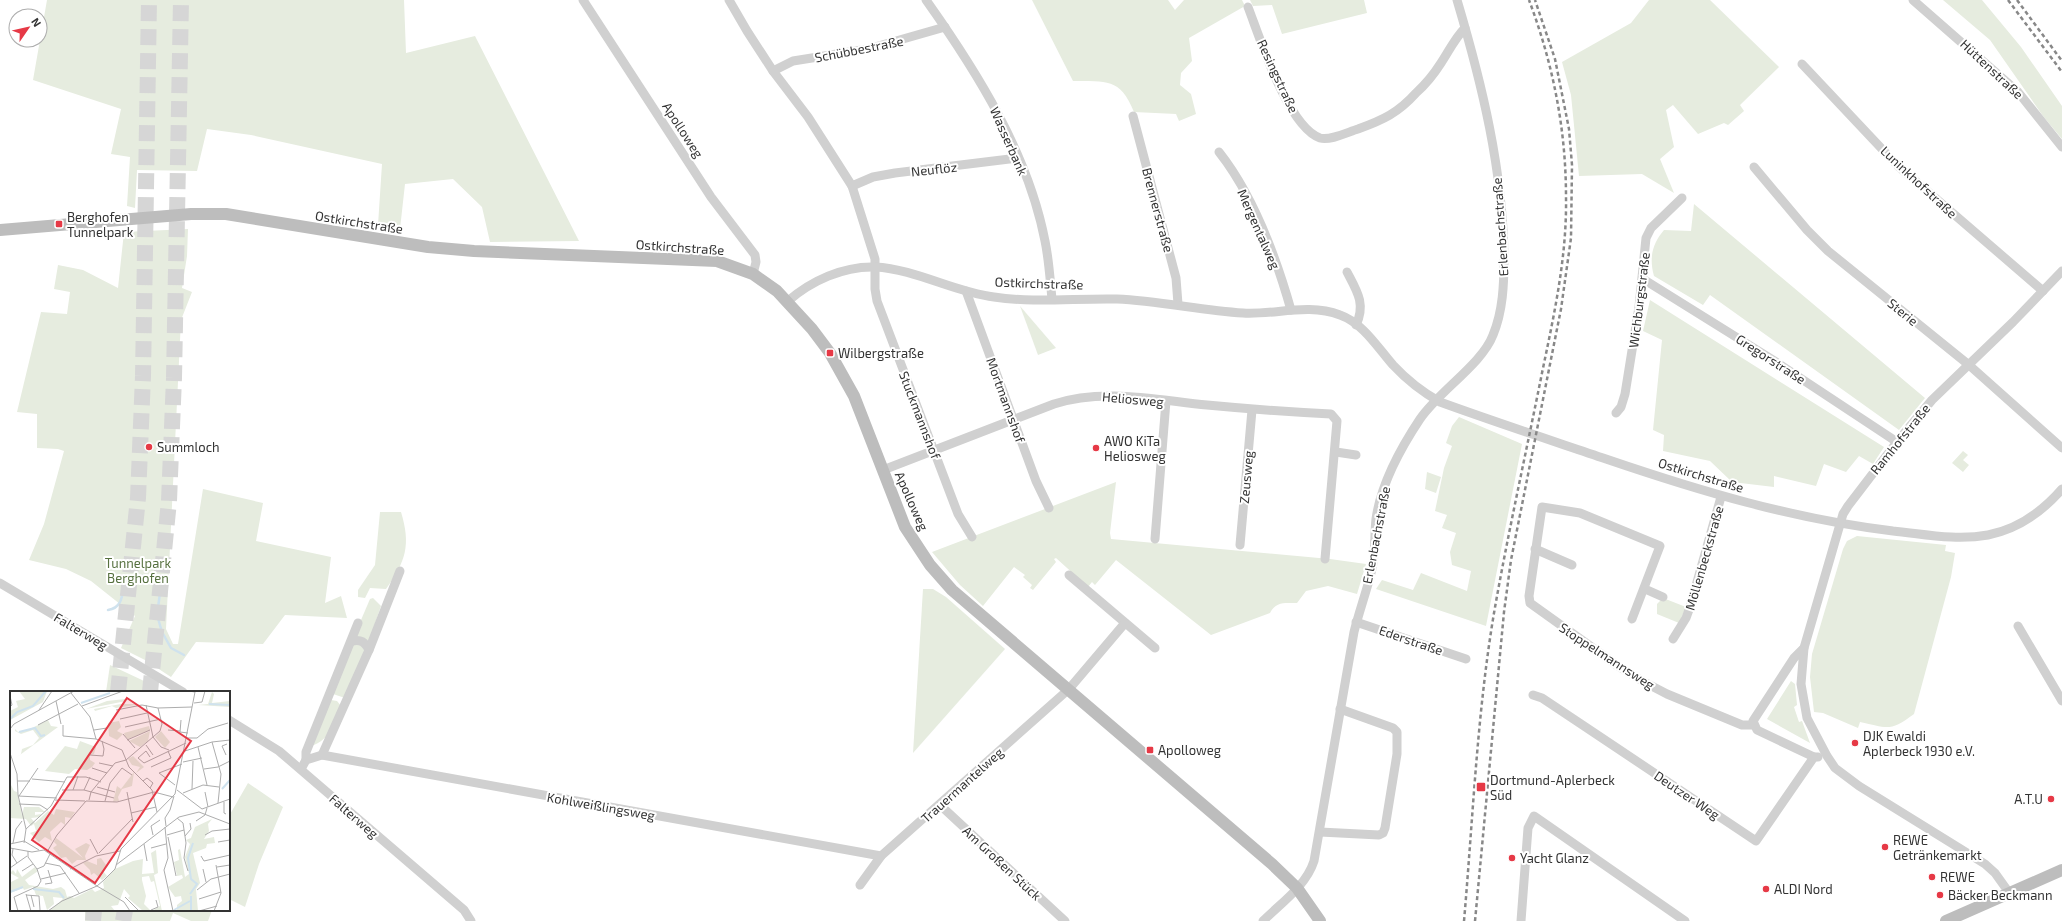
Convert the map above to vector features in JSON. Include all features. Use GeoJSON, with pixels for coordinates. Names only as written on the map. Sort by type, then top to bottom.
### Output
{"type":"FeatureCollection","features":[{"type":"Feature","properties":{"kind":"street","name":"Apolloweg"},"geometry":{"type":"LineString","coordinates":[[583,0],[603,29],[667,132],[711,197],[755,255],[756,262],[753,274]]}},
{"type":"Feature","properties":{"kind":"street"},"geometry":{"type":"LineString","coordinates":[[729,0],[773,71],[808,117],[852,186],[872,242],[875,259],[874,267]]}},
{"type":"Feature","properties":{"kind":"street","name":"Wasserbank"},"geometry":{"type":"LineString","coordinates":[[926,0],[988,94],[1018,158],[1040,219],[1045,241],[1052,298]]}},
{"type":"Feature","properties":{"kind":"street","name":"Erlenbachstraße"},"geometry":{"type":"LineString","coordinates":[[1264,921],[1297,888],[1311,870],[1320,832],[1356,622],[1371,573],[1377,517],[1385,483],[1407,441],[1435,399],[1482,353],[1489,344],[1497,325],[1503,294],[1504,245],[1498,183],[1486,106],[1457,0]]}},
{"type":"Feature","properties":{"kind":"street","name":"Hüttenstraße"},"geometry":{"type":"LineString","coordinates":[[1913,0],[2014,88],[2062,147]]}},
{"type":"Feature","properties":{"kind":"street","name":"Resingstraße"},"geometry":{"type":"LineString","coordinates":[[1248,7],[1269,63],[1296,115],[1306,128],[1314,135],[1326,139],[1382,120],[1398,110],[1432,76],[1459,34],[1465,28]]}},
{"type":"Feature","properties":{"kind":"street","name":"Schübbestraße"},"geometry":{"type":"LineString","coordinates":[[773,71],[792,61],[868,49],[945,27]]}},
{"type":"Feature","properties":{"kind":"street","name":"Luninkhofstraße"},"geometry":{"type":"LineString","coordinates":[[1802,64],[1898,166],[2043,291]]}},
{"type":"Feature","properties":{"kind":"street","name":"Brennerstraße"},"geometry":{"type":"LineString","coordinates":[[1133,116],[1176,278],[1178,304]]}},
{"type":"Feature","properties":{"kind":"street","name":"Mergentalweg"},"geometry":{"type":"LineString","coordinates":[[1219,152],[1233,170],[1263,231],[1285,288],[1291,310]]}},
{"type":"Feature","properties":{"kind":"street","name":"Neuflöz"},"geometry":{"type":"LineString","coordinates":[[852,186],[874,177],[895,173],[1018,158]]}},
{"type":"Feature","properties":{"kind":"street","name":"Sterie"},"geometry":{"type":"LineString","coordinates":[[1754,167],[1807,230],[1828,251],[1969,365],[2062,448]]}},
{"type":"Feature","properties":{"kind":"street","name":"Wichburgstraße"},"geometry":{"type":"LineString","coordinates":[[1616,414],[1621,407],[1625,394],[1643,279],[1648,233],[1682,198]]}},
{"type":"Feature","properties":{"kind":"street","name":"Ostkirchstraße"},"geometry":{"type":"LineString","coordinates":[[0,230],[191,214],[226,214],[428,247],[474,251],[717,261],[753,274],[788,301],[807,286],[829,275],[849,270],[874,267],[923,277],[966,291],[993,297],[1115,299],[1178,304],[1244,313],[1309,309],[1328,311],[1343,316],[1356,325],[1375,343],[1395,367],[1435,399],[1546,440],[1721,497],[1840,524],[1956,538],[1987,535],[2013,527],[2028,520],[2053,499],[2062,489]]}},
{"type":"Feature","properties":{"kind":"street","name":"Stuckmannshof"},"geometry":{"type":"LineString","coordinates":[[874,267],[877,301],[958,514],[972,537]]}},
{"type":"Feature","properties":{"kind":"street","name":"Ramhofstraße"},"geometry":{"type":"LineString","coordinates":[[1826,756],[1807,718],[1804,704],[1801,669],[1804,648],[1843,514],[1897,442],[1932,400],[1969,365],[2062,271]]}},
{"type":"Feature","properties":{"kind":"street"},"geometry":{"type":"LineString","coordinates":[[1347,272],[1361,304],[1361,313],[1356,325]]}},
{"type":"Feature","properties":{"kind":"street","name":"Gregorstraße"},"geometry":{"type":"LineString","coordinates":[[1643,279],[1774,360],[1897,442]]}},
{"type":"Feature","properties":{"kind":"street","name":"Mortmannshof"},"geometry":{"type":"LineString","coordinates":[[966,291],[1036,481],[1049,508]]}},
{"type":"Feature","properties":{"kind":"street","name":"Apolloweg"},"geometry":{"type":"LineString","coordinates":[[788,301],[812,329],[838,366],[854,396],[905,527],[930,565],[952,590],[1227,824],[1297,888],[1320,921]]}},
{"type":"Feature","properties":{"kind":"street","name":"Heliosweg"},"geometry":{"type":"LineString","coordinates":[[883,470],[1067,400],[1101,395],[1252,410],[1331,414],[1337,421],[1336,452],[1325,559]]}},
{"type":"Feature","properties":{"kind":"street"},"geometry":{"type":"LineString","coordinates":[[1155,539],[1166,401]]}},
{"type":"Feature","properties":{"kind":"street","name":"Zeusweg"},"geometry":{"type":"LineString","coordinates":[[1240,545],[1252,410]]}},
{"type":"Feature","properties":{"kind":"street"},"geometry":{"type":"LineString","coordinates":[[1336,452],[1356,455]]}},
{"type":"Feature","properties":{"kind":"street","name":"Möllenbeckstraße"},"geometry":{"type":"LineString","coordinates":[[1673,639],[1686,618],[1690,607],[1721,497]]}},
{"type":"Feature","properties":{"kind":"street"},"geometry":{"type":"LineString","coordinates":[[1572,565],[1535,549],[1542,507],[1580,513],[1660,546],[1632,619]]}},
{"type":"Feature","properties":{"kind":"street","name":"Stoppelmannsweg"},"geometry":{"type":"LineString","coordinates":[[1535,549],[1529,596],[1530,603],[1618,666],[1667,694],[1742,725],[1754,725],[1757,730],[1814,757]]}},
{"type":"Feature","properties":{"kind":"street"},"geometry":{"type":"LineString","coordinates":[[306,760],[322,755],[369,650],[400,571]]}},
{"type":"Feature","properties":{"kind":"street"},"geometry":{"type":"LineString","coordinates":[[1069,575],[1156,648]]}},
{"type":"Feature","properties":{"kind":"street","name":"Falterweg"},"geometry":{"type":"LineString","coordinates":[[0,583],[181,691]]}},
{"type":"Feature","properties":{"kind":"street"},"geometry":{"type":"LineString","coordinates":[[1644,589],[1663,597]]}},
{"type":"Feature","properties":{"kind":"street","name":"Ederstraße"},"geometry":{"type":"LineString","coordinates":[[1356,622],[1466,659]]}},
{"type":"Feature","properties":{"kind":"street"},"geometry":{"type":"LineString","coordinates":[[301,769],[306,760],[306,752],[358,623]]}},
{"type":"Feature","properties":{"kind":"street","name":"Trauermantelweg"},"geometry":{"type":"LineString","coordinates":[[860,886],[881,856],[1069,689],[1125,623]]}},
{"type":"Feature","properties":{"kind":"street"},"geometry":{"type":"LineString","coordinates":[[2018,626],[2062,701]]}},
{"type":"Feature","properties":{"kind":"street"},"geometry":{"type":"LineString","coordinates":[[352,641],[358,640],[365,643],[369,650]]}},
{"type":"Feature","properties":{"kind":"street","name":"Ramhofstraße"},"geometry":{"type":"LineString","coordinates":[[1754,725],[1753,721],[1794,658],[1804,648]]}},
{"type":"Feature","properties":{"kind":"street","name":"Deutzer Weg"},"geometry":{"type":"LineString","coordinates":[[1533,695],[1542,698],[1756,841],[1814,757]]}},
{"type":"Feature","properties":{"kind":"street"},"geometry":{"type":"LineString","coordinates":[[329,696],[345,703]]}},
{"type":"Feature","properties":{"kind":"street"},"geometry":{"type":"LineString","coordinates":[[1320,832],[1378,835],[1383,833],[1385,828],[1397,754],[1397,732],[1393,728],[1340,709]]}},
{"type":"Feature","properties":{"kind":"street","name":"Falterweg"},"geometry":{"type":"LineString","coordinates":[[230,721],[279,751],[301,769],[464,910],[471,921]]}},
{"type":"Feature","properties":{"kind":"street","name":"Kohlweißlingsweg"},"geometry":{"type":"LineString","coordinates":[[322,755],[881,856]]}},
{"type":"Feature","properties":{"kind":"street"},"geometry":{"type":"LineString","coordinates":[[1814,757],[1826,756],[1845,777],[1985,864],[1995,873],[2010,894]]}},
{"type":"Feature","properties":{"kind":"street","name":"Am Großen Stück"},"geometry":{"type":"LineString","coordinates":[[940,805],[1065,921]]}},
{"type":"Feature","properties":{"kind":"street"},"geometry":{"type":"LineString","coordinates":[[1521,921],[1528,828],[1534,816],[1685,921]]}},
{"type":"Feature","properties":{"kind":"street"},"geometry":{"type":"LineString","coordinates":[[1946,921],[2062,870]]}},
{"type":"Feature","properties":{"kind":"green space"},"geometry":{"type":"Polygon","coordinates":[[[47,0],[404,0],[406,53],[475,36],[579,241],[490,242],[482,207],[453,179],[405,184],[400,229],[378,225],[382,164],[251,135],[207,129],[197,171],[137,170],[135,208],[127,206],[130,157],[111,154],[121,109],[33,80],[39,48],[48,48],[48,8],[46,8],[47,0]]]}},
{"type":"Feature","properties":{"kind":"green space"},"geometry":{"type":"Polygon","coordinates":[[[1032,0],[1168,0],[1175,10],[1184,0],[1242,0],[1245,6],[1189,38],[1192,61],[1181,73],[1180,85],[1191,94],[1196,114],[1179,121],[1176,114],[1134,112],[1123,93],[1111,84],[1094,81],[1073,81],[1032,0]]]}},
{"type":"Feature","properties":{"kind":"green space"},"geometry":{"type":"Polygon","coordinates":[[[1250,0],[1364,0],[1367,13],[1282,34],[1272,5],[1253,6],[1250,0]]]}},
{"type":"Feature","properties":{"kind":"green space"},"geometry":{"type":"Polygon","coordinates":[[[1649,0],[1710,0],[1779,67],[1740,105],[1744,111],[1728,125],[1724,123],[1698,134],[1673,105],[1666,110],[1674,147],[1660,159],[1674,193],[1642,174],[1579,176],[1571,95],[1562,62],[1631,23],[1649,0]]]}},
{"type":"Feature","properties":{"kind":"green space"},"geometry":{"type":"Polygon","coordinates":[[[1943,0],[1982,0],[2021,47],[2062,106],[2062,139],[2043,116],[1990,40],[1943,0]]]}},
{"type":"Feature","properties":{"kind":"green space"},"geometry":{"type":"Polygon","coordinates":[[[1694,204],[1925,398],[1899,430],[1710,295],[1703,305],[1654,276],[1652,257],[1654,246],[1660,235],[1664,230],[1691,231],[1694,204]]]}},
{"type":"Feature","properties":{"kind":"green space","name":"Tunnelpark Berghofen"},"geometry":{"type":"Polygon","coordinates":[[[188,229],[187,256],[182,288],[192,292],[181,320],[166,629],[173,644],[178,644],[203,489],[263,503],[256,541],[331,557],[325,603],[341,596],[347,618],[285,615],[263,644],[196,642],[171,677],[145,660],[121,648],[135,616],[91,581],[66,569],[29,560],[44,524],[64,451],[58,449],[37,448],[37,414],[17,412],[41,312],[67,314],[70,292],[54,289],[58,265],[83,270],[118,288],[124,232],[188,229]]]}},
{"type":"Feature","properties":{"kind":"green space"},"geometry":{"type":"Polygon","coordinates":[[[1650,300],[1884,447],[1873,464],[1859,456],[1846,472],[1824,464],[1816,486],[1774,476],[1774,487],[1732,482],[1710,461],[1663,451],[1664,435],[1653,430],[1662,340],[1643,331],[1650,300]]]}},
{"type":"Feature","properties":{"kind":"green space"},"geometry":{"type":"Polygon","coordinates":[[[1020,306],[1056,348],[1038,355],[1020,306]]]}},
{"type":"Feature","properties":{"kind":"green space"},"geometry":{"type":"Polygon","coordinates":[[[1459,417],[1522,444],[1486,626],[1376,589],[1382,580],[1413,590],[1421,573],[1467,591],[1471,571],[1452,565],[1450,552],[1456,533],[1442,528],[1447,515],[1435,511],[1444,468],[1452,446],[1446,443],[1452,426],[1459,417]]]}},
{"type":"Feature","properties":{"kind":"green space"},"geometry":{"type":"Polygon","coordinates":[[[1963,451],[1968,455],[1963,460],[1969,465],[1963,472],[1952,463],[1963,451]]]}},
{"type":"Feature","properties":{"kind":"green space"},"geometry":{"type":"Polygon","coordinates":[[[1427,472],[1441,477],[1436,493],[1425,489],[1427,472]]]}},
{"type":"Feature","properties":{"kind":"green space"},"geometry":{"type":"Polygon","coordinates":[[[1116,482],[1110,533],[1111,539],[1330,559],[1366,564],[1357,594],[1328,586],[1306,591],[1297,603],[1285,603],[1275,606],[1270,613],[1211,635],[1116,560],[1095,585],[1092,582],[1088,587],[1056,558],[1054,559],[1056,562],[1033,590],[1030,588],[1032,585],[1023,577],[1025,575],[1014,567],[983,606],[960,585],[932,552],[1116,482]]]}},
{"type":"Feature","properties":{"kind":"green space"},"geometry":{"type":"Polygon","coordinates":[[[380,512],[401,512],[406,534],[405,552],[398,570],[386,589],[370,588],[365,598],[358,597],[358,590],[375,565],[380,512]]]}},
{"type":"Feature","properties":{"kind":"green space"},"geometry":{"type":"Polygon","coordinates":[[[1857,536],[1946,545],[1945,551],[1955,553],[1951,577],[1914,714],[1894,726],[1883,727],[1860,722],[1858,728],[1823,713],[1814,712],[1810,677],[1812,654],[1843,549],[1847,541],[1857,536]]]}},
{"type":"Feature","properties":{"kind":"green space"},"geometry":{"type":"Polygon","coordinates":[[[923,589],[933,589],[946,597],[1005,649],[913,753],[923,589]]]}},
{"type":"Feature","properties":{"kind":"green space"},"geometry":{"type":"Polygon","coordinates":[[[373,598],[381,606],[369,641],[357,637],[355,634],[370,599],[373,598]]]}},
{"type":"Feature","properties":{"kind":"green space"},"geometry":{"type":"Polygon","coordinates":[[[1663,598],[1686,607],[1679,623],[1657,614],[1657,604],[1663,598]]]}},
{"type":"Feature","properties":{"kind":"green space"},"geometry":{"type":"Polygon","coordinates":[[[357,642],[363,645],[365,652],[345,698],[333,694],[352,645],[357,642]]]}},
{"type":"Feature","properties":{"kind":"green space"},"geometry":{"type":"Polygon","coordinates":[[[110,665],[142,680],[160,691],[106,691],[110,665]]]}},
{"type":"Feature","properties":{"kind":"green space"},"geometry":{"type":"Polygon","coordinates":[[[1791,681],[1795,684],[1797,705],[1794,707],[1799,722],[1802,721],[1810,743],[1767,719],[1791,681]]]}},
{"type":"Feature","properties":{"kind":"green space"},"geometry":{"type":"Polygon","coordinates":[[[331,700],[337,701],[341,706],[333,725],[323,740],[311,746],[331,700]]]}},
{"type":"Feature","properties":{"kind":"green space"},"geometry":{"type":"Polygon","coordinates":[[[248,783],[283,807],[259,864],[245,907],[230,900],[230,814],[248,783]]]}},
{"type":"Feature","properties":{"kind":"green space"},"geometry":{"type":"Polygon","coordinates":[[[85,911],[212,911],[208,921],[191,921],[173,913],[170,921],[85,921],[85,911]]]}},
{"type":"Feature","properties":{"kind":"waterway"},"geometry":{"type":"LineString","coordinates":[[108,610],[113,609],[120,603],[125,579],[132,576],[148,576]]}},
{"type":"Feature","properties":{"kind":"waterway"},"geometry":{"type":"LineString","coordinates":[[158,577],[160,579],[160,593],[157,615],[162,632],[171,648],[184,655]]}},
{"type":"Feature","properties":{"kind":"tunnel"},"geometry":{"type":"LineString","coordinates":[[118,691],[138,498],[143,376],[149,0]]}},
{"type":"Feature","properties":{"kind":"tunnel"},"geometry":{"type":"LineString","coordinates":[[150,691],[169,501],[174,378],[181,0]]}},
{"type":"Feature","properties":{"kind":"tunnel"},"geometry":{"type":"LineString","coordinates":[[93,921],[94,911]]}},
{"type":"Feature","properties":{"kind":"tunnel"},"geometry":{"type":"LineString","coordinates":[[123,921],[125,911]]}},
{"type":"Feature","properties":{"kind":"railway"},"geometry":{"type":"LineString","coordinates":[[1464,921],[1479,728],[1488,651],[1505,553],[1559,286],[1566,219],[1564,147],[1561,122],[1545,48],[1529,0]]}},
{"type":"Feature","properties":{"kind":"railway"},"geometry":{"type":"LineString","coordinates":[[1475,921],[1504,612],[1511,560],[1561,309],[1571,238],[1572,165],[1569,129],[1555,59],[1535,0]]}},
{"type":"Feature","properties":{"kind":"railway"},"geometry":{"type":"LineString","coordinates":[[2008,0],[2062,72]]}},
{"type":"Feature","properties":{"kind":"railway"},"geometry":{"type":"LineString","coordinates":[[2017,0],[2062,61]]}},
{"type":"Feature","properties":{"kind":"place","name":"Berghofen Tunnelpark"},"geometry":{"type":"Point","coordinates":[59,224]}},
{"type":"Feature","properties":{"kind":"place","name":"Wilbergstraße"},"geometry":{"type":"Point","coordinates":[830,353]}},
{"type":"Feature","properties":{"kind":"place","name":"Summloch"},"geometry":{"type":"Point","coordinates":[149,447]}},
{"type":"Feature","properties":{"kind":"place","name":"AWO KiTa Heliosweg"},"geometry":{"type":"Point","coordinates":[1096,448]}},
{"type":"Feature","properties":{"kind":"place","name":"DJK Ewaldi Aplerbeck 1930 e.V."},"geometry":{"type":"Point","coordinates":[1855,743]}},
{"type":"Feature","properties":{"kind":"place","name":"Apolloweg"},"geometry":{"type":"Point","coordinates":[1150,750]}},
{"type":"Feature","properties":{"kind":"place","name":"Dortmund-Aplerbeck Süd"},"geometry":{"type":"Point","coordinates":[1481,787]}},
{"type":"Feature","properties":{"kind":"place","name":"A.T.U"},"geometry":{"type":"Point","coordinates":[2051,799]}},
{"type":"Feature","properties":{"kind":"place","name":"REWE Getränkemarkt"},"geometry":{"type":"Point","coordinates":[1885,847]}},
{"type":"Feature","properties":{"kind":"place","name":"Yacht Glanz"},"geometry":{"type":"Point","coordinates":[1512,858]}},
{"type":"Feature","properties":{"kind":"place","name":"REWE"},"geometry":{"type":"Point","coordinates":[1932,877]}},
{"type":"Feature","properties":{"kind":"place","name":"ALDI Nord"},"geometry":{"type":"Point","coordinates":[1766,889]}},
{"type":"Feature","properties":{"kind":"place","name":"Bäcker Beckmann"},"geometry":{"type":"Point","coordinates":[1940,895]}}]}
